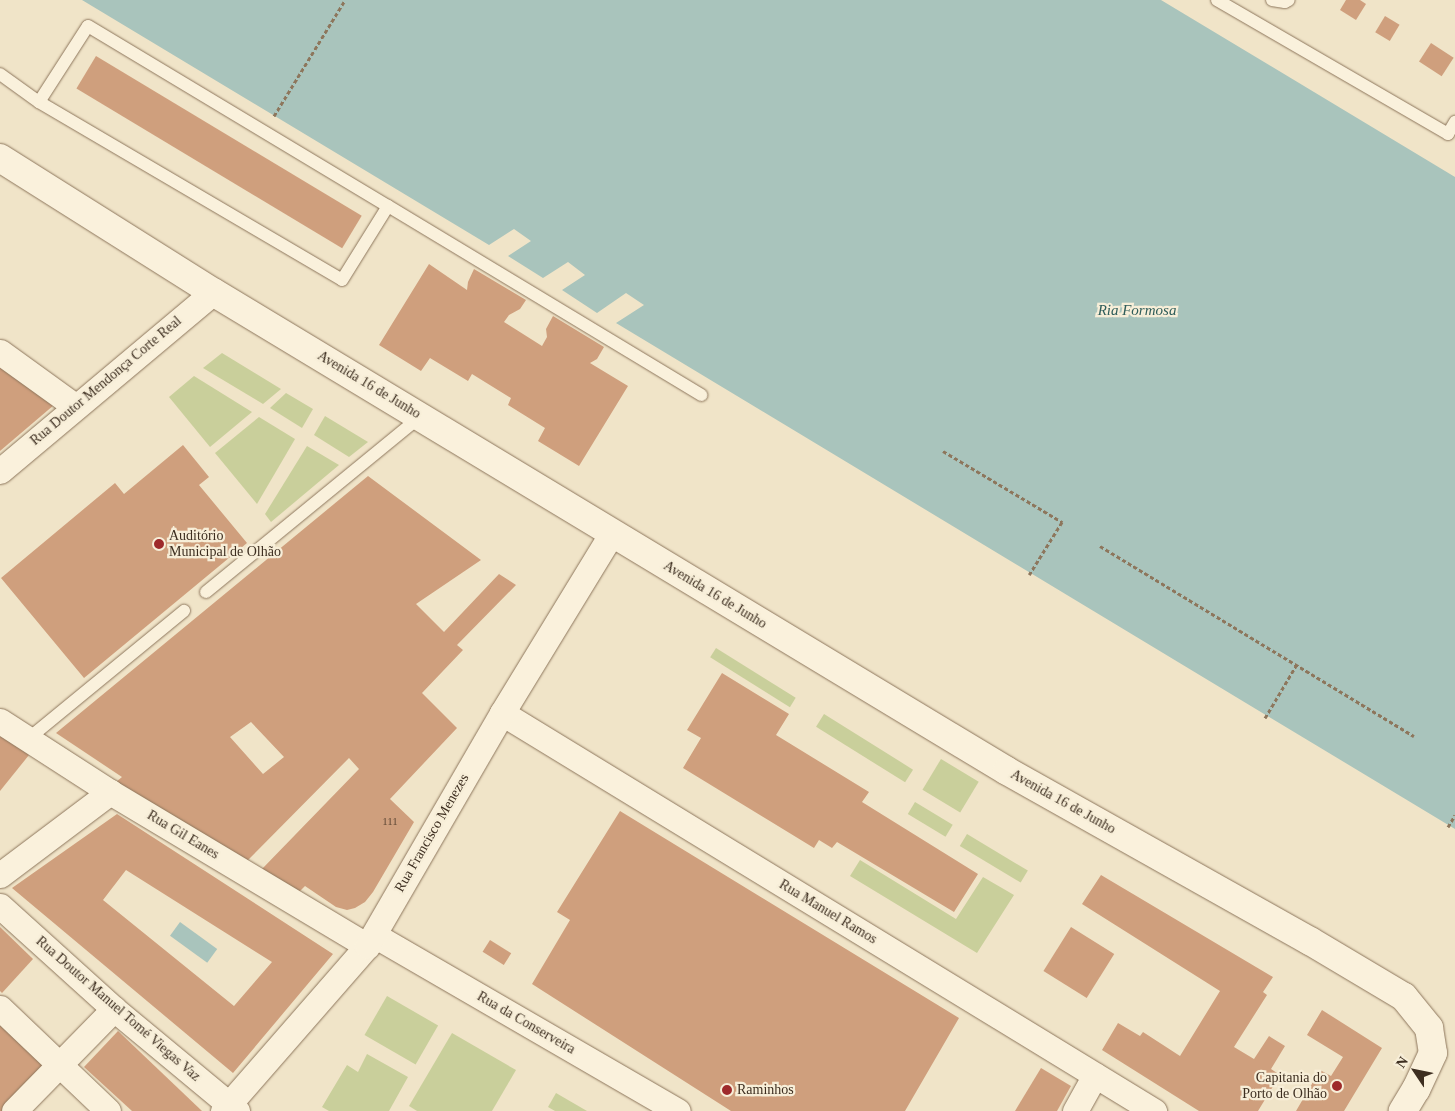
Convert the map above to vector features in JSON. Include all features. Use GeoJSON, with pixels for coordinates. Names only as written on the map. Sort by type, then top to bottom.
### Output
{"type":"FeatureCollection","features":[{"type":"Feature","properties":{"kind":"main road","name":"Avenida 16 de Junho"},"geometry":{"type":"LineString","coordinates":[[0,158],[213,292],[1007,771],[1404,997],[1429,1028],[1433,1053],[1403,1111]]}},
{"type":"Feature","properties":{"kind":"street","name":"Rua Doutor Mendonça Corte Real"},"geometry":{"type":"LineString","coordinates":[[0,471],[75,406],[213,292]]}},
{"type":"Feature","properties":{"kind":"street"},"geometry":{"type":"LineString","coordinates":[[0,352],[75,406]]}},
{"type":"Feature","properties":{"kind":"street","name":"Rua Francisco Menezes"},"geometry":{"type":"LineString","coordinates":[[229,1109],[370,940],[502,713],[612,533]]}},
{"type":"Feature","properties":{"kind":"street","name":"Rua Manuel Ramos"},"geometry":{"type":"LineString","coordinates":[[502,713],[1154,1111]]}},
{"type":"Feature","properties":{"kind":"street","name":"Rua Gil Eanes"},"geometry":{"type":"LineString","coordinates":[[0,721],[110,792],[370,940]]}},
{"type":"Feature","properties":{"kind":"street"},"geometry":{"type":"LineString","coordinates":[[0,875],[110,792]]}},
{"type":"Feature","properties":{"kind":"street","name":"Rua Doutor Manuel Tomé Viegas Vaz"},"geometry":{"type":"LineString","coordinates":[[0,906],[229,1109]]}},
{"type":"Feature","properties":{"kind":"street","name":"Rua da Conserveira"},"geometry":{"type":"LineString","coordinates":[[370,940],[678,1111]]}},
{"type":"Feature","properties":{"kind":"street"},"geometry":{"type":"LineString","coordinates":[[0,1008],[108,1111]]}},
{"type":"Feature","properties":{"kind":"street"},"geometry":{"type":"LineString","coordinates":[[14,1111],[114,1009]]}},
{"type":"Feature","properties":{"kind":"street"},"geometry":{"type":"LineString","coordinates":[[1074,1111],[1095,1076]]}},
{"type":"Feature","properties":{"kind":"lane"},"geometry":{"type":"LineString","coordinates":[[1217,0],[1452,136],[1455,122]]}},
{"type":"Feature","properties":{"kind":"lane"},"geometry":{"type":"LineString","coordinates":[[1272,0],[1285,2],[1289,0]]}},
{"type":"Feature","properties":{"kind":"lane"},"geometry":{"type":"LineString","coordinates":[[39,102],[88,26],[701,395]]}},
{"type":"Feature","properties":{"kind":"lane"},"geometry":{"type":"LineString","coordinates":[[0,74],[39,102],[342,280],[388,206]]}},
{"type":"Feature","properties":{"kind":"lane"},"geometry":{"type":"LineString","coordinates":[[206,592],[421,416]]}},
{"type":"Feature","properties":{"kind":"lane"},"geometry":{"type":"LineString","coordinates":[[28,739],[184,610]]}},
{"type":"Feature","properties":{"kind":"path"},"geometry":{"type":"LineString","coordinates":[[274,116],[345,0]]}},
{"type":"Feature","properties":{"kind":"path"},"geometry":{"type":"LineString","coordinates":[[943,451],[1062,522],[1029,576]]}},
{"type":"Feature","properties":{"kind":"path"},"geometry":{"type":"LineString","coordinates":[[1100,546],[1414,736]]}},
{"type":"Feature","properties":{"kind":"path"},"geometry":{"type":"LineString","coordinates":[[1265,718],[1297,664]]}},
{"type":"Feature","properties":{"kind":"path"},"geometry":{"type":"LineString","coordinates":[[1448,827],[1455,815]]}},
{"type":"Feature","properties":{"kind":"green space"},"geometry":{"type":"Polygon","coordinates":[[[222,353],[281,389],[263,404],[203,368],[222,353]]]}},
{"type":"Feature","properties":{"kind":"green space"},"geometry":{"type":"Polygon","coordinates":[[[194,376],[252,412],[210,447],[169,397],[194,376]]]}},
{"type":"Feature","properties":{"kind":"green space"},"geometry":{"type":"Polygon","coordinates":[[[286,393],[313,409],[302,428],[270,408],[286,393]]]}},
{"type":"Feature","properties":{"kind":"green space"},"geometry":{"type":"Polygon","coordinates":[[[325,416],[368,442],[349,457],[314,435],[325,416]]]}},
{"type":"Feature","properties":{"kind":"green space"},"geometry":{"type":"Polygon","coordinates":[[[259,417],[295,439],[257,504],[215,453],[259,417]]]}},
{"type":"Feature","properties":{"kind":"green space"},"geometry":{"type":"Polygon","coordinates":[[[307,446],[339,465],[271,522],[265,514],[307,446]]]}},
{"type":"Feature","properties":{"kind":"green space"},"geometry":{"type":"Polygon","coordinates":[[[716,648],[796,698],[790,707],[710,657],[716,648]]]}},
{"type":"Feature","properties":{"kind":"green space"},"geometry":{"type":"Polygon","coordinates":[[[824,714],[913,770],[905,782],[816,727],[824,714]]]}},
{"type":"Feature","properties":{"kind":"green space"},"geometry":{"type":"Polygon","coordinates":[[[941,759],[979,782],[960,813],[922,790],[941,759]]]}},
{"type":"Feature","properties":{"kind":"green space"},"geometry":{"type":"Polygon","coordinates":[[[915,802],[953,825],[946,837],[908,814],[915,802]]]}},
{"type":"Feature","properties":{"kind":"green space"},"geometry":{"type":"Polygon","coordinates":[[[967,834],[1028,871],[1021,883],[960,846],[967,834]]]}},
{"type":"Feature","properties":{"kind":"green space"},"geometry":{"type":"Polygon","coordinates":[[[860,860],[956,919],[983,877],[1014,895],[977,953],[850,876],[860,860]]]}},
{"type":"Feature","properties":{"kind":"green space"},"geometry":{"type":"Polygon","coordinates":[[[387,996],[438,1026],[416,1064],[365,1035],[387,996]]]}},
{"type":"Feature","properties":{"kind":"green space"},"geometry":{"type":"Polygon","coordinates":[[[452,1033],[516,1070],[492,1111],[417,1111],[409,1106],[452,1033]]]}},
{"type":"Feature","properties":{"kind":"green space"},"geometry":{"type":"Polygon","coordinates":[[[367,1054],[408,1077],[389,1111],[329,1111],[322,1107],[347,1065],[358,1072],[367,1054]]]}},
{"type":"Feature","properties":{"kind":"green space"},"geometry":{"type":"Polygon","coordinates":[[[556,1093],[587,1111],[555,1111],[548,1107],[556,1093]]]}},
{"type":"Feature","properties":{"kind":"water","name":"Ria Formosa"},"geometry":{"type":"Polygon","coordinates":[[[82,0],[1161,0],[1455,177],[1455,829],[616,323],[644,305],[626,293],[597,313],[562,290],[585,275],[568,262],[543,278],[508,256],[531,241],[514,229],[489,245],[82,0]]]}},
{"type":"Feature","properties":{"kind":"water"},"geometry":{"type":"Polygon","coordinates":[[[180,922],[217,949],[207,963],[170,936],[180,922]]]}},
{"type":"Feature","properties":{"kind":"building"},"geometry":{"type":"Polygon","coordinates":[[[1346,0],[1360,0],[1366,4],[1356,20],[1340,10],[1346,0]]]}},
{"type":"Feature","properties":{"kind":"building"},"geometry":{"type":"Polygon","coordinates":[[[1385,16],[1400,25],[1390,41],[1375,32],[1385,16]]]}},
{"type":"Feature","properties":{"kind":"building"},"geometry":{"type":"Polygon","coordinates":[[[1431,43],[1454,58],[1442,76],[1419,61],[1431,43]]]}},
{"type":"Feature","properties":{"kind":"building"},"geometry":{"type":"Polygon","coordinates":[[[96,56],[362,216],[342,248],[76,89],[96,56]]]}},
{"type":"Feature","properties":{"kind":"building"},"geometry":{"type":"Polygon","coordinates":[[[429,264],[467,290],[468,282],[474,269],[526,300],[520,309],[509,315],[504,322],[542,346],[547,337],[546,329],[553,316],[604,347],[597,359],[590,363],[628,386],[579,466],[538,441],[545,428],[508,405],[511,398],[472,374],[468,381],[430,358],[421,371],[379,345],[429,264]]]}},
{"type":"Feature","properties":{"kind":"building"},"geometry":{"type":"Polygon","coordinates":[[[0,367],[54,405],[0,451],[0,367]]]}},
{"type":"Feature","properties":{"kind":"building","name":"Auditório Municipal de Olhão"},"geometry":{"type":"Polygon","coordinates":[[[183,445],[209,477],[199,485],[247,543],[84,678],[1,578],[115,483],[124,494],[183,445]]]}},
{"type":"Feature","properties":{"kind":"building"},"geometry":{"type":"Polygon","coordinates":[[[368,476],[481,560],[416,604],[444,632],[499,574],[516,585],[457,645],[463,650],[422,693],[457,728],[390,799],[414,822],[373,892],[365,902],[355,908],[347,910],[336,907],[305,886],[297,894],[262,869],[359,769],[349,758],[246,862],[116,782],[122,777],[56,733],[368,476]],[[251,722],[230,737],[263,774],[284,757],[251,722]]]}},
{"type":"Feature","properties":{"kind":"building"},"geometry":{"type":"Polygon","coordinates":[[[722,673],[789,714],[776,735],[869,792],[862,802],[978,874],[954,912],[837,842],[832,848],[819,840],[814,848],[683,768],[701,738],[687,730],[722,673]]]}},
{"type":"Feature","properties":{"kind":"building"},"geometry":{"type":"Polygon","coordinates":[[[0,733],[29,755],[0,791],[0,733]]]}},
{"type":"Feature","properties":{"kind":"building"},"geometry":{"type":"Polygon","coordinates":[[[620,811],[959,1018],[905,1111],[731,1111],[532,984],[570,920],[557,912],[620,811]]]}},
{"type":"Feature","properties":{"kind":"building"},"geometry":{"type":"Polygon","coordinates":[[[117,814],[333,954],[233,1073],[12,888],[117,814]],[[126,870],[103,900],[234,1006],[272,962],[126,870]]]}},
{"type":"Feature","properties":{"kind":"building"},"geometry":{"type":"Polygon","coordinates":[[[1101,875],[1273,977],[1263,992],[1267,995],[1234,1047],[1254,1059],[1269,1036],[1285,1046],[1271,1069],[1280,1075],[1258,1111],[1199,1111],[1102,1050],[1118,1023],[1140,1036],[1143,1032],[1180,1056],[1220,991],[1082,904],[1101,875]]]}},
{"type":"Feature","properties":{"kind":"building"},"geometry":{"type":"Polygon","coordinates":[[[0,927],[33,959],[2,993],[0,991],[0,927]]]}},
{"type":"Feature","properties":{"kind":"building"},"geometry":{"type":"Polygon","coordinates":[[[1071,927],[1114,954],[1087,998],[1043,971],[1071,927]]]}},
{"type":"Feature","properties":{"kind":"building"},"geometry":{"type":"Polygon","coordinates":[[[490,940],[511,953],[504,965],[483,952],[490,940]]]}},
{"type":"Feature","properties":{"kind":"building"},"geometry":{"type":"Polygon","coordinates":[[[1322,1010],[1382,1048],[1344,1111],[1296,1111],[1320,1070],[1331,1076],[1343,1057],[1307,1035],[1322,1010]]]}},
{"type":"Feature","properties":{"kind":"building"},"geometry":{"type":"Polygon","coordinates":[[[0,1024],[46,1069],[4,1111],[0,1111],[0,1024]]]}},
{"type":"Feature","properties":{"kind":"building"},"geometry":{"type":"Polygon","coordinates":[[[118,1031],[202,1111],[132,1111],[84,1067],[118,1031]]]}},
{"type":"Feature","properties":{"kind":"building"},"geometry":{"type":"Polygon","coordinates":[[[1041,1068],[1071,1086],[1057,1111],[1015,1111],[1041,1068]]]}},
{"type":"Feature","properties":{"kind":"place","name":"Auditório Municipal de Olhão"},"geometry":{"type":"Point","coordinates":[159,544]}},
{"type":"Feature","properties":{"kind":"place","name":"Capitania do Porto de Olhão"},"geometry":{"type":"Point","coordinates":[1337,1086]}},
{"type":"Feature","properties":{"kind":"place","name":"Raminhos"},"geometry":{"type":"Point","coordinates":[727,1090]}}]}
